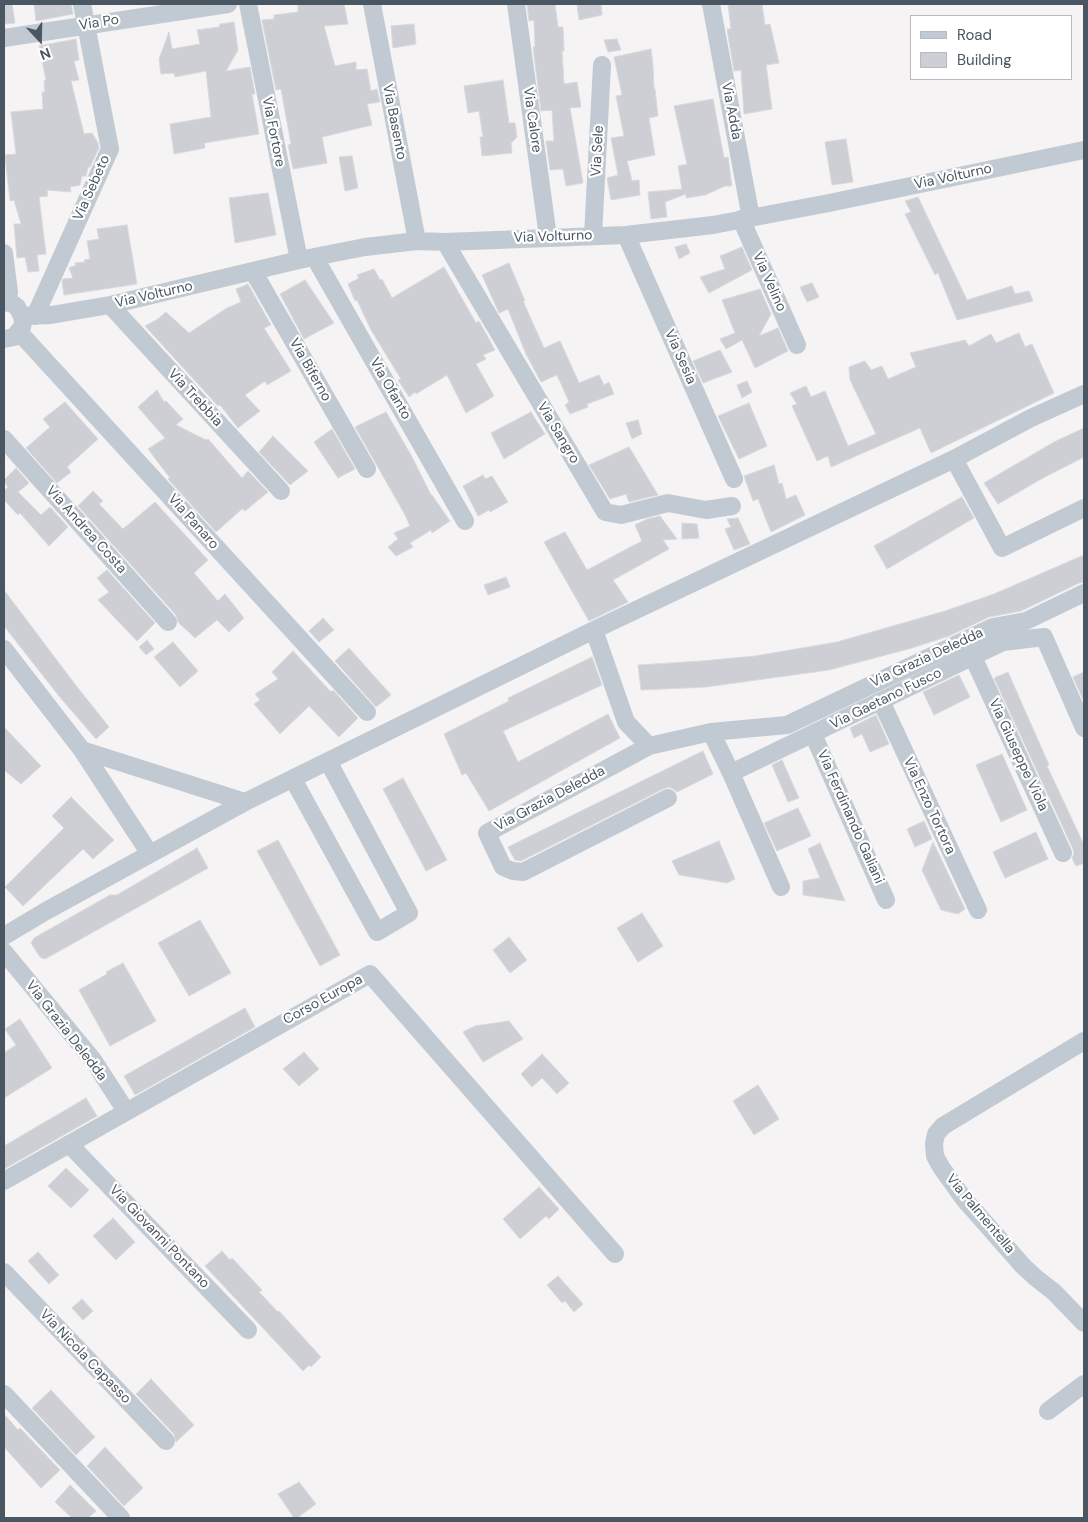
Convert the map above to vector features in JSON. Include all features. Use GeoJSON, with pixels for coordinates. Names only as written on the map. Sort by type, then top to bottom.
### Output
{"type":"FeatureCollection","features":[{"type":"Feature","properties":{"kind":"street","name":"Via Sebeto"},"geometry":{"type":"LineString","coordinates":[[20,326],[110,149],[82,4]]}},
{"type":"Feature","properties":{"kind":"street","name":"Via Po"},"geometry":{"type":"LineString","coordinates":[[4,38],[86,25],[165,8],[228,4]]}},
{"type":"Feature","properties":{"kind":"street","name":"Via Fortore"},"geometry":{"type":"LineString","coordinates":[[248,4],[307,259]]}},
{"type":"Feature","properties":{"kind":"street","name":"Via Basento"},"geometry":{"type":"LineString","coordinates":[[372,4],[417,241]]}},
{"type":"Feature","properties":{"kind":"street","name":"Via Calore"},"geometry":{"type":"LineString","coordinates":[[516,4],[548,237]]}},
{"type":"Feature","properties":{"kind":"street","name":"Via Adda"},"geometry":{"type":"LineString","coordinates":[[711,4],[746,219]]}},
{"type":"Feature","properties":{"kind":"street","name":"Via Sele"},"geometry":{"type":"LineString","coordinates":[[593,236],[602,65]]}},
{"type":"Feature","properties":{"kind":"street","name":"Via Volturno"},"geometry":{"type":"LineString","coordinates":[[20,326],[51,315],[110,305],[365,247],[417,241],[445,242],[626,235],[713,225],[1084,150]]}},
{"type":"Feature","properties":{"kind":"street","name":"Via Velino"},"geometry":{"type":"LineString","coordinates":[[746,219],[796,345]]}},
{"type":"Feature","properties":{"kind":"street","name":"Via Sesia"},"geometry":{"type":"LineString","coordinates":[[626,235],[734,479]]}},
{"type":"Feature","properties":{"kind":"street","name":"Via Sangro"},"geometry":{"type":"LineString","coordinates":[[445,242],[604,512],[621,515],[668,503],[706,510],[732,506]]}},
{"type":"Feature","properties":{"kind":"street"},"geometry":{"type":"LineString","coordinates":[[4,253],[9,292],[6,302]]}},
{"type":"Feature","properties":{"kind":"street","name":"Via Ofanto"},"geometry":{"type":"LineString","coordinates":[[307,259],[465,521]]}},
{"type":"Feature","properties":{"kind":"street","name":"Via Biferno"},"geometry":{"type":"LineString","coordinates":[[253,271],[367,469]]}},
{"type":"Feature","properties":{"kind":"street","name":"Via Panaro"},"geometry":{"type":"LineString","coordinates":[[6,302],[17,307],[20,326],[367,712]]}},
{"type":"Feature","properties":{"kind":"street","name":"Via Trebbia"},"geometry":{"type":"LineString","coordinates":[[110,305],[281,491]]}},
{"type":"Feature","properties":{"kind":"street"},"geometry":{"type":"LineString","coordinates":[[4,936],[245,802],[594,630],[954,459],[1031,418],[1084,394]]}},
{"type":"Feature","properties":{"kind":"street","name":"Via Andrea Costa"},"geometry":{"type":"LineString","coordinates":[[4,439],[168,622]]}},
{"type":"Feature","properties":{"kind":"street"},"geometry":{"type":"LineString","coordinates":[[954,459],[1002,548],[1084,508]]}},
{"type":"Feature","properties":{"kind":"street","name":"Via Grazia Deledda"},"geometry":{"type":"LineString","coordinates":[[668,798],[522,872],[503,867],[487,833],[649,746],[711,732],[787,725],[994,627],[1026,621],[1084,593]]}},
{"type":"Feature","properties":{"kind":"street"},"geometry":{"type":"LineString","coordinates":[[594,630],[626,722],[649,746]]}},
{"type":"Feature","properties":{"kind":"street","name":"Via Gaetano Fusco"},"geometry":{"type":"LineString","coordinates":[[731,773],[1003,642],[1044,637],[1084,728]]}},
{"type":"Feature","properties":{"kind":"street"},"geometry":{"type":"LineString","coordinates":[[4,649],[82,750],[150,854]]}},
{"type":"Feature","properties":{"kind":"street","name":"Via Giuseppe Viola"},"geometry":{"type":"LineString","coordinates":[[973,657],[1063,853]]}},
{"type":"Feature","properties":{"kind":"street","name":"Via Enzo Tortora"},"geometry":{"type":"LineString","coordinates":[[881,701],[978,910]]}},
{"type":"Feature","properties":{"kind":"street"},"geometry":{"type":"LineString","coordinates":[[711,732],[781,887]]}},
{"type":"Feature","properties":{"kind":"street","name":"Via Ferdinando Galiani"},"geometry":{"type":"LineString","coordinates":[[813,734],[886,900]]}},
{"type":"Feature","properties":{"kind":"street"},"geometry":{"type":"LineString","coordinates":[[82,750],[245,802]]}},
{"type":"Feature","properties":{"kind":"street"},"geometry":{"type":"LineString","coordinates":[[293,779],[377,932],[409,913],[328,762]]}},
{"type":"Feature","properties":{"kind":"street","name":"Via Grazia Deledda"},"geometry":{"type":"LineString","coordinates":[[4,952],[93,1060],[126,1111]]}},
{"type":"Feature","properties":{"kind":"street","name":"Corso Europa"},"geometry":{"type":"LineString","coordinates":[[4,1181],[370,974],[615,1254]]}},
{"type":"Feature","properties":{"kind":"street","name":"Via Palmentella"},"geometry":{"type":"LineString","coordinates":[[1084,1041],[943,1126],[936,1134],[934,1144],[935,1156],[964,1199],[1023,1266],[1054,1292],[1084,1323]]}},
{"type":"Feature","properties":{"kind":"street","name":"Via Giovanni Pontano"},"geometry":{"type":"LineString","coordinates":[[69,1144],[248,1330]]}},
{"type":"Feature","properties":{"kind":"street","name":"Via Nicola Capasso"},"geometry":{"type":"LineString","coordinates":[[4,1272],[166,1441]]}},
{"type":"Feature","properties":{"kind":"street"},"geometry":{"type":"LineString","coordinates":[[1048,1411],[1084,1384]]}},
{"type":"Feature","properties":{"kind":"street"},"geometry":{"type":"LineString","coordinates":[[4,1394],[121,1518]]}},
{"type":"Feature","properties":{"kind":"building"},"geometry":{"type":"Polygon","coordinates":[[[4,4],[12,4],[15,23],[4,24],[4,4]]]}},
{"type":"Feature","properties":{"kind":"building"},"geometry":{"type":"Polygon","coordinates":[[[34,4],[71,4],[73,14],[36,21],[34,4]]]}},
{"type":"Feature","properties":{"kind":"building"},"geometry":{"type":"Polygon","coordinates":[[[344,4],[348,24],[324,26],[335,66],[356,62],[356,70],[367,69],[371,91],[377,89],[380,102],[367,104],[372,125],[322,137],[327,163],[293,169],[288,145],[291,144],[281,89],[276,90],[262,20],[274,19],[274,15],[298,12],[298,5],[344,4]]]}},
{"type":"Feature","properties":{"kind":"building"},"geometry":{"type":"Polygon","coordinates":[[[527,4],[555,4],[558,27],[563,27],[564,84],[577,82],[581,107],[570,108],[583,183],[566,186],[563,169],[550,170],[546,141],[554,141],[552,110],[541,111],[533,47],[535,47],[534,20],[529,21],[527,4]]]}},
{"type":"Feature","properties":{"kind":"building"},"geometry":{"type":"Polygon","coordinates":[[[577,4],[601,4],[602,15],[579,20],[577,4]]]}},
{"type":"Feature","properties":{"kind":"building"},"geometry":{"type":"Polygon","coordinates":[[[728,4],[762,4],[765,25],[770,24],[779,63],[766,65],[772,109],[744,114],[741,70],[734,71],[727,29],[731,29],[728,4]]]}},
{"type":"Feature","properties":{"kind":"building"},"geometry":{"type":"Polygon","coordinates":[[[234,22],[238,50],[226,71],[250,67],[255,94],[252,94],[259,134],[204,143],[205,148],[174,154],[170,124],[211,117],[206,71],[175,77],[174,73],[161,74],[159,59],[169,32],[172,49],[200,44],[197,30],[219,27],[220,24],[234,22]]]}},
{"type":"Feature","properties":{"kind":"building"},"geometry":{"type":"Polygon","coordinates":[[[414,24],[416,44],[393,48],[391,26],[414,24]]]}},
{"type":"Feature","properties":{"kind":"building"},"geometry":{"type":"Polygon","coordinates":[[[76,39],[79,60],[74,61],[79,80],[71,81],[84,134],[92,133],[99,148],[90,167],[88,167],[86,176],[82,176],[80,185],[70,187],[71,192],[47,190],[48,196],[39,197],[46,254],[37,255],[39,271],[28,272],[25,257],[17,258],[14,224],[21,224],[14,200],[10,201],[5,155],[16,154],[11,112],[43,109],[42,92],[45,92],[44,81],[46,80],[39,46],[76,39]]]}},
{"type":"Feature","properties":{"kind":"building"},"geometry":{"type":"Polygon","coordinates":[[[617,39],[621,50],[608,52],[604,40],[617,39]]]}},
{"type":"Feature","properties":{"kind":"building"},"geometry":{"type":"Polygon","coordinates":[[[651,49],[658,116],[649,118],[655,155],[627,161],[632,181],[639,180],[640,195],[611,200],[607,178],[618,175],[611,138],[624,136],[616,96],[622,95],[614,57],[651,49]]]}},
{"type":"Feature","properties":{"kind":"building"},"geometry":{"type":"Polygon","coordinates":[[[503,80],[509,123],[515,123],[517,137],[511,143],[512,153],[482,156],[480,137],[483,137],[479,111],[468,113],[464,86],[503,80]]]}},
{"type":"Feature","properties":{"kind":"building"},"geometry":{"type":"Polygon","coordinates":[[[713,99],[724,158],[728,157],[732,186],[725,186],[705,195],[686,198],[686,194],[665,202],[667,217],[651,219],[648,192],[682,189],[678,166],[687,164],[674,106],[713,99]]]}},
{"type":"Feature","properties":{"kind":"building"},"geometry":{"type":"Polygon","coordinates":[[[846,139],[853,182],[832,185],[825,142],[846,139]]]}},
{"type":"Feature","properties":{"kind":"building"},"geometry":{"type":"Polygon","coordinates":[[[352,156],[358,188],[345,191],[339,157],[352,156]]]}},
{"type":"Feature","properties":{"kind":"building"},"geometry":{"type":"Polygon","coordinates":[[[268,193],[276,235],[235,243],[229,198],[268,193]]]}},
{"type":"Feature","properties":{"kind":"building"},"geometry":{"type":"Polygon","coordinates":[[[918,197],[967,300],[1012,286],[1015,294],[1029,291],[1033,301],[957,320],[938,273],[935,275],[905,214],[911,212],[905,201],[918,197]]]}},
{"type":"Feature","properties":{"kind":"building"},"geometry":{"type":"Polygon","coordinates":[[[127,225],[137,284],[64,295],[63,279],[73,278],[69,268],[76,265],[75,263],[85,262],[84,260],[90,259],[87,241],[99,239],[97,229],[127,225]]]}},
{"type":"Feature","properties":{"kind":"building"},"geometry":{"type":"Polygon","coordinates":[[[686,244],[690,253],[679,259],[675,247],[686,244]]]}},
{"type":"Feature","properties":{"kind":"building"},"geometry":{"type":"Polygon","coordinates":[[[742,247],[752,270],[709,293],[700,277],[725,269],[720,256],[742,247]]]}},
{"type":"Feature","properties":{"kind":"building"},"geometry":{"type":"Polygon","coordinates":[[[509,263],[525,301],[523,301],[544,348],[560,341],[579,383],[599,375],[604,385],[609,382],[614,394],[587,404],[588,407],[570,414],[565,405],[569,402],[557,375],[541,382],[526,354],[508,309],[499,313],[482,275],[509,263]]]}},
{"type":"Feature","properties":{"kind":"building"},"geometry":{"type":"Polygon","coordinates":[[[444,267],[476,323],[479,321],[495,350],[483,355],[486,359],[476,364],[494,396],[466,413],[447,375],[409,397],[398,380],[401,379],[371,330],[357,300],[355,301],[348,284],[359,278],[357,275],[374,269],[380,280],[382,279],[392,298],[444,267]]]}},
{"type":"Feature","properties":{"kind":"building"},"geometry":{"type":"Polygon","coordinates":[[[305,280],[334,323],[304,339],[280,294],[305,280]]]}},
{"type":"Feature","properties":{"kind":"building"},"geometry":{"type":"Polygon","coordinates":[[[812,283],[819,297],[807,302],[800,287],[812,283]]]}},
{"type":"Feature","properties":{"kind":"building"},"geometry":{"type":"Polygon","coordinates":[[[248,284],[271,325],[264,328],[291,371],[267,385],[265,381],[245,395],[260,411],[238,428],[220,405],[218,406],[145,326],[166,312],[189,333],[227,308],[241,302],[236,289],[248,284]]]}},
{"type":"Feature","properties":{"kind":"building"},"geometry":{"type":"Polygon","coordinates":[[[760,289],[771,314],[759,336],[778,328],[788,351],[755,368],[742,340],[726,349],[720,339],[735,333],[722,300],[760,289]]]}},
{"type":"Feature","properties":{"kind":"building"},"geometry":{"type":"Polygon","coordinates":[[[1019,333],[1025,347],[1032,344],[1054,393],[931,453],[920,428],[831,467],[828,456],[817,461],[792,406],[797,404],[790,393],[806,386],[811,397],[825,391],[848,446],[876,434],[850,380],[849,367],[865,361],[871,370],[882,366],[888,379],[916,367],[910,353],[965,340],[969,346],[991,334],[996,343],[1019,333]]]}},
{"type":"Feature","properties":{"kind":"building"},"geometry":{"type":"Polygon","coordinates":[[[720,350],[732,372],[703,383],[693,361],[720,350]]]}},
{"type":"Feature","properties":{"kind":"building"},"geometry":{"type":"Polygon","coordinates":[[[747,381],[752,392],[742,398],[737,385],[747,381]]]}},
{"type":"Feature","properties":{"kind":"building"},"geometry":{"type":"Polygon","coordinates":[[[157,390],[164,402],[166,401],[183,419],[176,425],[206,440],[208,439],[242,478],[248,471],[268,492],[245,511],[242,509],[216,532],[168,479],[170,478],[148,449],[165,438],[138,407],[157,390]]]}},
{"type":"Feature","properties":{"kind":"building"},"geometry":{"type":"Polygon","coordinates":[[[65,402],[98,439],[67,467],[71,472],[57,483],[26,448],[50,427],[43,419],[65,402]]]}},
{"type":"Feature","properties":{"kind":"building"},"geometry":{"type":"Polygon","coordinates":[[[749,403],[767,446],[739,459],[718,416],[749,403]]]}},
{"type":"Feature","properties":{"kind":"building"},"geometry":{"type":"Polygon","coordinates":[[[386,412],[431,495],[450,521],[432,533],[431,530],[410,543],[413,547],[396,556],[388,547],[398,539],[394,533],[410,526],[355,427],[386,412]]]}},
{"type":"Feature","properties":{"kind":"building"},"geometry":{"type":"Polygon","coordinates":[[[531,412],[545,434],[504,459],[491,433],[531,412]]]}},
{"type":"Feature","properties":{"kind":"building"},"geometry":{"type":"Polygon","coordinates":[[[638,420],[642,434],[632,439],[626,423],[638,420]]]}},
{"type":"Feature","properties":{"kind":"building"},"geometry":{"type":"Polygon","coordinates":[[[1084,428],[1084,457],[998,504],[984,483],[1054,442],[1084,428]]]}},
{"type":"Feature","properties":{"kind":"building"},"geometry":{"type":"Polygon","coordinates":[[[332,429],[355,469],[338,478],[314,442],[332,429]]]}},
{"type":"Feature","properties":{"kind":"building"},"geometry":{"type":"Polygon","coordinates":[[[273,436],[308,471],[290,485],[259,452],[273,436]]]}},
{"type":"Feature","properties":{"kind":"building"},"geometry":{"type":"Polygon","coordinates":[[[629,447],[658,495],[629,502],[626,494],[610,499],[589,465],[629,447]]]}},
{"type":"Feature","properties":{"kind":"building"},"geometry":{"type":"Polygon","coordinates":[[[774,465],[779,484],[782,483],[786,499],[796,495],[805,515],[771,532],[758,499],[753,501],[744,476],[774,465]]]}},
{"type":"Feature","properties":{"kind":"building"},"geometry":{"type":"Polygon","coordinates":[[[16,468],[29,483],[18,492],[41,515],[50,507],[68,527],[49,546],[20,513],[18,515],[4,500],[4,491],[8,487],[4,480],[16,468]]]}},
{"type":"Feature","properties":{"kind":"building"},"geometry":{"type":"Polygon","coordinates":[[[483,475],[485,479],[492,476],[508,502],[478,516],[463,486],[483,475]]]}},
{"type":"Feature","properties":{"kind":"building"},"geometry":{"type":"Polygon","coordinates":[[[93,491],[103,501],[99,504],[123,529],[155,502],[208,560],[194,573],[218,601],[225,594],[244,618],[229,632],[217,620],[195,638],[178,622],[176,615],[78,506],[93,491]]]}},
{"type":"Feature","properties":{"kind":"building"},"geometry":{"type":"Polygon","coordinates":[[[962,497],[974,518],[887,569],[874,546],[962,497]]]}},
{"type":"Feature","properties":{"kind":"building"},"geometry":{"type":"Polygon","coordinates":[[[660,516],[677,539],[663,540],[669,549],[613,580],[628,602],[589,621],[544,542],[565,532],[587,570],[642,541],[635,525],[647,519],[660,516]]]}},
{"type":"Feature","properties":{"kind":"building"},"geometry":{"type":"Polygon","coordinates":[[[738,518],[750,544],[734,550],[725,529],[731,527],[727,519],[738,518]]]}},
{"type":"Feature","properties":{"kind":"building"},"geometry":{"type":"Polygon","coordinates":[[[682,523],[697,524],[699,538],[682,539],[682,523]]]}},
{"type":"Feature","properties":{"kind":"building"},"geometry":{"type":"Polygon","coordinates":[[[1084,555],[1084,582],[1021,611],[989,617],[949,636],[912,648],[829,670],[706,687],[641,690],[638,665],[755,656],[837,642],[945,611],[994,594],[1084,555]]]}},
{"type":"Feature","properties":{"kind":"building"},"geometry":{"type":"Polygon","coordinates":[[[107,570],[155,623],[137,641],[98,600],[109,592],[97,578],[107,570]]]}},
{"type":"Feature","properties":{"kind":"building"},"geometry":{"type":"Polygon","coordinates":[[[506,577],[510,587],[488,595],[484,585],[506,577]]]}},
{"type":"Feature","properties":{"kind":"building"},"geometry":{"type":"Polygon","coordinates":[[[4,590],[109,727],[96,739],[59,696],[4,626],[4,590]]]}},
{"type":"Feature","properties":{"kind":"building"},"geometry":{"type":"Polygon","coordinates":[[[323,618],[334,630],[319,642],[309,631],[323,618]]]}},
{"type":"Feature","properties":{"kind":"building"},"geometry":{"type":"Polygon","coordinates":[[[147,640],[154,649],[146,655],[139,647],[147,640]]]}},
{"type":"Feature","properties":{"kind":"building"},"geometry":{"type":"Polygon","coordinates":[[[173,642],[198,671],[180,687],[154,657],[173,642]]]}},
{"type":"Feature","properties":{"kind":"building"},"geometry":{"type":"Polygon","coordinates":[[[349,648],[391,695],[376,707],[335,661],[349,648]]]}},
{"type":"Feature","properties":{"kind":"building"},"geometry":{"type":"Polygon","coordinates":[[[293,651],[331,692],[333,690],[358,718],[339,737],[309,706],[280,734],[254,704],[260,700],[255,694],[278,679],[272,672],[293,651]]]}},
{"type":"Feature","properties":{"kind":"building"},"geometry":{"type":"Polygon","coordinates":[[[592,657],[602,685],[503,731],[518,762],[608,714],[620,738],[489,811],[466,773],[462,775],[444,734],[509,701],[508,698],[592,657]]]}},
{"type":"Feature","properties":{"kind":"building"},"geometry":{"type":"Polygon","coordinates":[[[1008,672],[1049,765],[1047,766],[1084,845],[1084,863],[1076,866],[1072,858],[1074,854],[1073,849],[994,678],[1008,672]]]}},
{"type":"Feature","properties":{"kind":"building"},"geometry":{"type":"Polygon","coordinates":[[[1084,672],[1084,702],[1073,677],[1084,672]]]}},
{"type":"Feature","properties":{"kind":"building"},"geometry":{"type":"Polygon","coordinates":[[[959,675],[970,697],[934,715],[923,692],[959,675]]]}},
{"type":"Feature","properties":{"kind":"building"},"geometry":{"type":"Polygon","coordinates":[[[876,715],[889,744],[870,752],[862,734],[854,738],[850,728],[876,715]]]}},
{"type":"Feature","properties":{"kind":"building"},"geometry":{"type":"Polygon","coordinates":[[[4,727],[41,766],[21,784],[4,770],[4,727]]]}},
{"type":"Feature","properties":{"kind":"building"},"geometry":{"type":"Polygon","coordinates":[[[703,751],[713,774],[677,792],[669,787],[663,789],[521,861],[515,860],[508,847],[703,751]]]}},
{"type":"Feature","properties":{"kind":"building"},"geometry":{"type":"Polygon","coordinates":[[[1002,754],[1027,810],[1001,822],[976,765],[1002,754]]]}},
{"type":"Feature","properties":{"kind":"building"},"geometry":{"type":"Polygon","coordinates":[[[782,760],[799,798],[788,802],[772,765],[782,760]]]}},
{"type":"Feature","properties":{"kind":"building"},"geometry":{"type":"Polygon","coordinates":[[[403,778],[447,860],[426,871],[383,789],[403,778]]]}},
{"type":"Feature","properties":{"kind":"building"},"geometry":{"type":"Polygon","coordinates":[[[71,797],[114,840],[93,859],[83,849],[23,906],[5,887],[64,828],[52,816],[71,797]]]}},
{"type":"Feature","properties":{"kind":"building"},"geometry":{"type":"Polygon","coordinates":[[[798,808],[811,836],[777,851],[764,823],[798,808]]]}},
{"type":"Feature","properties":{"kind":"building"},"geometry":{"type":"Polygon","coordinates":[[[924,821],[932,839],[915,847],[907,829],[924,821]]]}},
{"type":"Feature","properties":{"kind":"building"},"geometry":{"type":"Polygon","coordinates":[[[1036,832],[1048,859],[1005,878],[993,852],[1036,832]]]}},
{"type":"Feature","properties":{"kind":"building"},"geometry":{"type":"Polygon","coordinates":[[[278,840],[340,955],[320,966],[257,851],[278,840]]]}},
{"type":"Feature","properties":{"kind":"building"},"geometry":{"type":"Polygon","coordinates":[[[719,841],[735,879],[727,883],[679,875],[672,861],[719,841]]]}},
{"type":"Feature","properties":{"kind":"building"},"geometry":{"type":"Polygon","coordinates":[[[933,842],[965,909],[958,914],[941,910],[922,870],[933,842]]]}},
{"type":"Feature","properties":{"kind":"building"},"geometry":{"type":"Polygon","coordinates":[[[820,843],[845,901],[803,895],[803,881],[820,878],[808,849],[820,843]]]}},
{"type":"Feature","properties":{"kind":"building"},"geometry":{"type":"Polygon","coordinates":[[[197,848],[208,868],[45,959],[40,957],[31,943],[34,938],[110,895],[117,895],[197,848]]]}},
{"type":"Feature","properties":{"kind":"building"},"geometry":{"type":"Polygon","coordinates":[[[642,913],[663,946],[638,962],[617,928],[642,913]]]}},
{"type":"Feature","properties":{"kind":"building"},"geometry":{"type":"Polygon","coordinates":[[[200,920],[231,973],[189,996],[158,943],[200,920]]]}},
{"type":"Feature","properties":{"kind":"building"},"geometry":{"type":"Polygon","coordinates":[[[509,937],[527,960],[510,973],[493,950],[509,937]]]}},
{"type":"Feature","properties":{"kind":"building"},"geometry":{"type":"Polygon","coordinates":[[[123,963],[156,1021],[110,1046],[79,990],[123,963]]]}},
{"type":"Feature","properties":{"kind":"building"},"geometry":{"type":"Polygon","coordinates":[[[245,1008],[255,1027],[135,1095],[124,1076],[245,1008]]]}},
{"type":"Feature","properties":{"kind":"building"},"geometry":{"type":"Polygon","coordinates":[[[20,1019],[52,1068],[4,1098],[4,1053],[16,1045],[5,1029],[20,1019]]]}},
{"type":"Feature","properties":{"kind":"building"},"geometry":{"type":"Polygon","coordinates":[[[509,1021],[523,1039],[483,1062],[463,1032],[475,1026],[509,1021]]]}},
{"type":"Feature","properties":{"kind":"building"},"geometry":{"type":"Polygon","coordinates":[[[304,1052],[319,1069],[299,1086],[283,1069],[304,1052]]]}},
{"type":"Feature","properties":{"kind":"building"},"geometry":{"type":"Polygon","coordinates":[[[542,1054],[569,1083],[557,1094],[542,1078],[532,1087],[521,1074],[542,1054]]]}},
{"type":"Feature","properties":{"kind":"building"},"geometry":{"type":"Polygon","coordinates":[[[758,1085],[779,1119],[754,1135],[733,1101],[758,1085]]]}},
{"type":"Feature","properties":{"kind":"building"},"geometry":{"type":"Polygon","coordinates":[[[86,1098],[97,1116],[4,1169],[4,1146],[86,1098]]]}},
{"type":"Feature","properties":{"kind":"building"},"geometry":{"type":"Polygon","coordinates":[[[66,1168],[89,1190],[71,1208],[48,1186],[66,1168]]]}},
{"type":"Feature","properties":{"kind":"building"},"geometry":{"type":"Polygon","coordinates":[[[539,1187],[559,1209],[549,1219],[546,1216],[520,1239],[503,1219],[539,1187]]]}},
{"type":"Feature","properties":{"kind":"building"},"geometry":{"type":"Polygon","coordinates":[[[113,1218],[135,1242],[116,1260],[93,1236],[113,1218]]]}},
{"type":"Feature","properties":{"kind":"building"},"geometry":{"type":"Polygon","coordinates":[[[222,1251],[230,1260],[232,1258],[262,1290],[259,1292],[321,1357],[311,1367],[309,1365],[303,1371],[205,1266],[222,1251]]]}},
{"type":"Feature","properties":{"kind":"building"},"geometry":{"type":"Polygon","coordinates":[[[38,1252],[59,1275],[49,1284],[28,1261],[38,1252]]]}},
{"type":"Feature","properties":{"kind":"building"},"geometry":{"type":"Polygon","coordinates":[[[558,1276],[583,1304],[574,1312],[565,1301],[562,1303],[547,1285],[558,1276]]]}},
{"type":"Feature","properties":{"kind":"building"},"geometry":{"type":"Polygon","coordinates":[[[82,1299],[93,1311],[83,1320],[72,1308],[82,1299]]]}},
{"type":"Feature","properties":{"kind":"building"},"geometry":{"type":"Polygon","coordinates":[[[151,1379],[194,1425],[176,1442],[174,1434],[136,1394],[151,1379]]]}},
{"type":"Feature","properties":{"kind":"building"},"geometry":{"type":"Polygon","coordinates":[[[51,1390],[95,1437],[76,1455],[32,1408],[51,1390]]]}},
{"type":"Feature","properties":{"kind":"building"},"geometry":{"type":"Polygon","coordinates":[[[4,1414],[60,1470],[41,1488],[4,1447],[4,1414]]]}},
{"type":"Feature","properties":{"kind":"building"},"geometry":{"type":"Polygon","coordinates":[[[105,1447],[143,1488],[124,1506],[87,1466],[105,1447]]]}},
{"type":"Feature","properties":{"kind":"building"},"geometry":{"type":"Polygon","coordinates":[[[299,1482],[316,1504],[297,1518],[294,1518],[278,1494],[299,1482]]]}},
{"type":"Feature","properties":{"kind":"building"},"geometry":{"type":"Polygon","coordinates":[[[70,1485],[96,1511],[88,1518],[72,1518],[55,1502],[70,1485]]]}}]}
